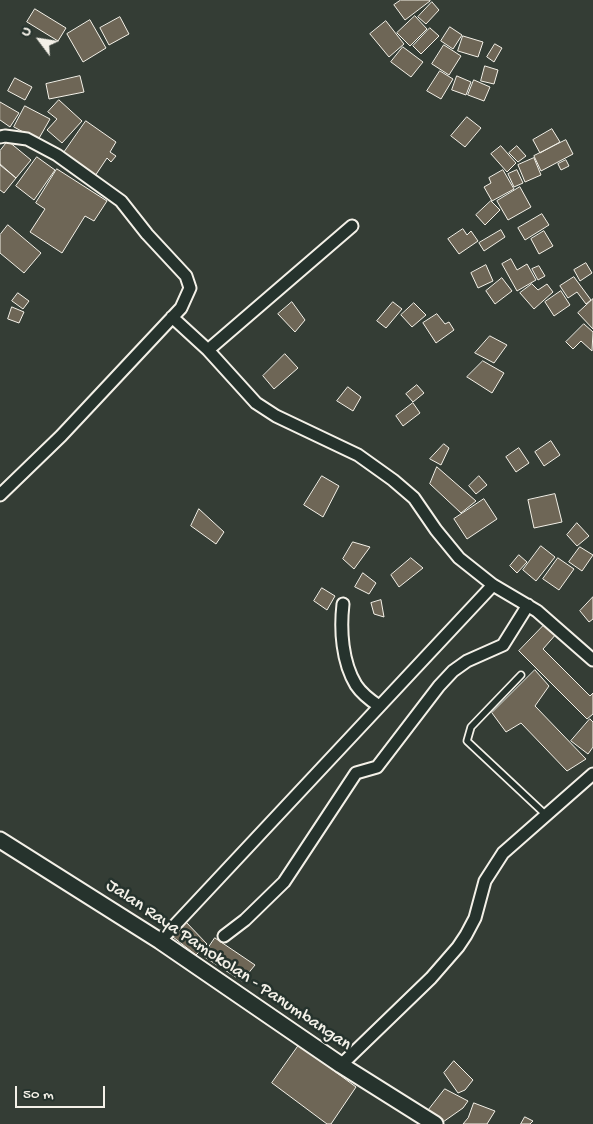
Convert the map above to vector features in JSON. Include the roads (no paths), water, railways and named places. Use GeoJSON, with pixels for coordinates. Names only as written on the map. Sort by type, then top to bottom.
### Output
{"type":"FeatureCollection","features":[{"type":"Feature","properties":{"kind":"main road","name":"Jalan Raya Pamokolan - Panumbangan"},"geometry":{"type":"LineString","coordinates":[[0,840],[160,941],[341,1065],[435,1124]]}},
{"type":"Feature","properties":{"kind":"street"},"geometry":{"type":"LineString","coordinates":[[0,137],[27,139],[57,155],[121,201],[147,234],[186,276],[190,288],[181,308],[61,436],[0,495]]}},
{"type":"Feature","properties":{"kind":"street"},"geometry":{"type":"LineString","coordinates":[[208,350],[352,226]]}},
{"type":"Feature","properties":{"kind":"street"},"geometry":{"type":"LineString","coordinates":[[172,317],[208,350],[256,403],[265,410],[358,456],[393,480],[414,498],[436,530],[459,558],[492,585],[538,611],[593,660]]}},
{"type":"Feature","properties":{"kind":"street"},"geometry":{"type":"LineString","coordinates":[[160,941],[492,585]]}},
{"type":"Feature","properties":{"kind":"street"},"geometry":{"type":"LineString","coordinates":[[343,604],[341,618],[342,641],[347,666],[356,685],[367,698],[379,706]]}},
{"type":"Feature","properties":{"kind":"street"},"geometry":{"type":"LineString","coordinates":[[224,936],[245,920],[284,882],[356,773],[377,767],[439,686],[453,671],[467,661],[503,645],[528,606]]}},
{"type":"Feature","properties":{"kind":"street"},"geometry":{"type":"LineString","coordinates":[[341,1065],[431,978],[458,948],[475,918],[485,881],[503,853],[593,774]]}},
{"type":"Feature","properties":{"kind":"lane"},"geometry":{"type":"LineString","coordinates":[[521,675],[470,727],[467,741],[546,815]]}}]}
